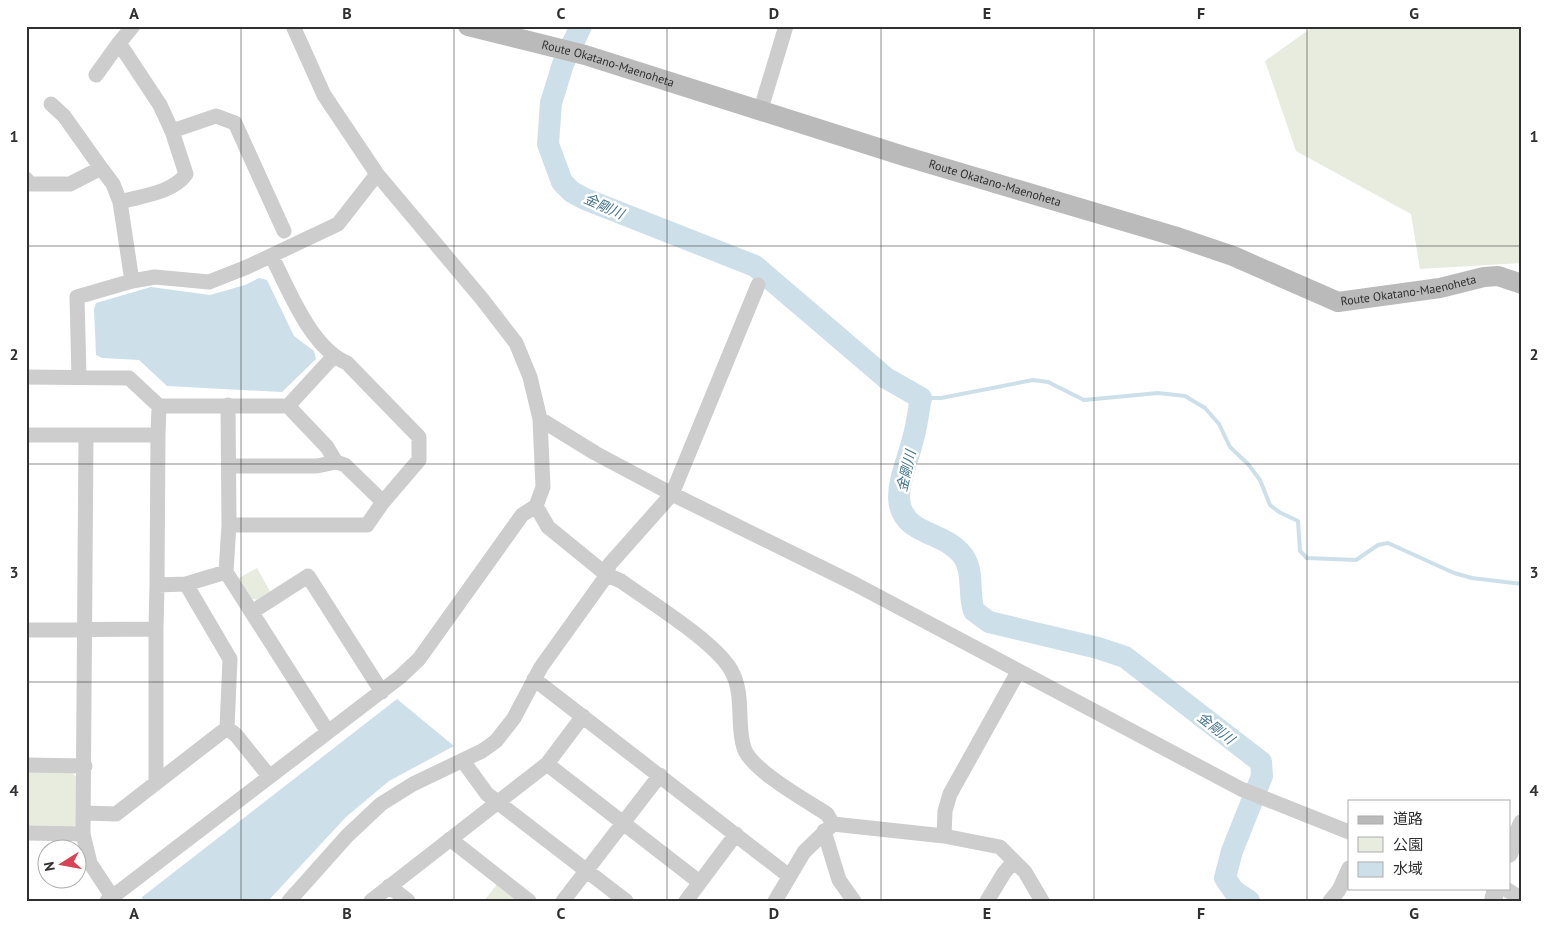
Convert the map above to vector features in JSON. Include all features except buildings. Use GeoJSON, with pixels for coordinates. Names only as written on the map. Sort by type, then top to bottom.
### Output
{"type":"FeatureCollection","features":[{"type":"Feature","properties":{"kind":"main road","name":"Route Okatano-Maenoheta"},"geometry":{"type":"LineString","coordinates":[[468,26],[585,55],[760,112],[1027,194],[1174,236],[1232,256],[1338,302],[1440,288],[1484,277],[1498,276],[1522,284]]}},
{"type":"Feature","properties":{"kind":"street"},"geometry":{"type":"LineString","coordinates":[[96,75],[133,26]]}},
{"type":"Feature","properties":{"kind":"street"},"geometry":{"type":"LineString","coordinates":[[86,436],[83,834],[90,863],[112,900],[269,776],[382,692],[419,659],[522,515],[536,506],[544,487],[540,419],[530,377],[516,344],[482,299],[377,174],[324,95],[293,26]]}},
{"type":"Feature","properties":{"kind":"street"},"geometry":{"type":"LineString","coordinates":[[760,112],[786,26]]}},
{"type":"Feature","properties":{"kind":"street"},"geometry":{"type":"LineString","coordinates":[[119,43],[160,105],[172,131],[186,174],[181,182],[157,192],[120,202]]}},
{"type":"Feature","properties":{"kind":"street"},"geometry":{"type":"LineString","coordinates":[[51,104],[64,116],[113,184],[120,202],[132,281]]}},
{"type":"Feature","properties":{"kind":"street"},"geometry":{"type":"LineString","coordinates":[[172,131],[216,116],[235,123],[284,230]]}},
{"type":"Feature","properties":{"kind":"street"},"geometry":{"type":"LineString","coordinates":[[26,179],[30,184],[70,184],[101,168]]}},
{"type":"Feature","properties":{"kind":"street"},"geometry":{"type":"LineString","coordinates":[[79,377],[78,297],[132,281],[155,277],[209,282],[272,257],[338,224],[377,174]]}},
{"type":"Feature","properties":{"kind":"street"},"geometry":{"type":"LineString","coordinates":[[229,525],[367,525],[383,502],[419,460],[419,437],[347,363],[333,357],[329,349],[307,326],[272,257]]}},
{"type":"Feature","properties":{"kind":"street"},"geometry":{"type":"LineString","coordinates":[[289,901],[347,836],[381,804],[413,784],[482,752],[500,736],[514,718],[534,679],[607,575],[609,564],[672,494],[758,285]]}},
{"type":"Feature","properties":{"kind":"street"},"geometry":{"type":"LineString","coordinates":[[288,406],[333,357]]}},
{"type":"Feature","properties":{"kind":"street"},"geometry":{"type":"LineString","coordinates":[[26,377],[129,378],[158,406],[288,406],[327,447],[336,462]]}},
{"type":"Feature","properties":{"kind":"street"},"geometry":{"type":"LineString","coordinates":[[228,405],[230,466],[226,572],[328,732]]}},
{"type":"Feature","properties":{"kind":"street"},"geometry":{"type":"LineString","coordinates":[[156,782],[158,406]]}},
{"type":"Feature","properties":{"kind":"street"},"geometry":{"type":"LineString","coordinates":[[540,419],[595,453],[672,494],[845,579],[1018,672],[1255,794],[1348,832]]}},
{"type":"Feature","properties":{"kind":"street"},"geometry":{"type":"LineString","coordinates":[[26,435],[158,435]]}},
{"type":"Feature","properties":{"kind":"street"},"geometry":{"type":"LineString","coordinates":[[230,466],[317,466],[336,462],[345,465],[383,502]]}},
{"type":"Feature","properties":{"kind":"street"},"geometry":{"type":"LineString","coordinates":[[536,506],[548,528],[607,575],[621,582],[710,646],[730,669],[738,688],[744,749],[755,766],[827,814],[839,880],[854,901]]}},
{"type":"Feature","properties":{"kind":"street"},"geometry":{"type":"LineString","coordinates":[[157,585],[186,584],[226,572]]}},
{"type":"Feature","properties":{"kind":"street"},"geometry":{"type":"LineString","coordinates":[[252,612],[308,576],[382,692]]}},
{"type":"Feature","properties":{"kind":"street"},"geometry":{"type":"LineString","coordinates":[[84,813],[116,814],[226,728],[230,659],[186,584]]}},
{"type":"Feature","properties":{"kind":"street"},"geometry":{"type":"LineString","coordinates":[[26,630],[156,628]]}},
{"type":"Feature","properties":{"kind":"street"},"geometry":{"type":"LineString","coordinates":[[944,836],[945,811],[950,794],[1018,672]]}},
{"type":"Feature","properties":{"kind":"street"},"geometry":{"type":"LineString","coordinates":[[534,679],[789,876]]}},
{"type":"Feature","properties":{"kind":"street"},"geometry":{"type":"LineString","coordinates":[[371,901],[547,764],[583,716]]}},
{"type":"Feature","properties":{"kind":"street"},"geometry":{"type":"LineString","coordinates":[[226,728],[236,735],[269,776]]}},
{"type":"Feature","properties":{"kind":"street"},"geometry":{"type":"LineString","coordinates":[[463,761],[487,794],[626,901]]}},
{"type":"Feature","properties":{"kind":"street"},"geometry":{"type":"LineString","coordinates":[[547,764],[698,881]]}},
{"type":"Feature","properties":{"kind":"street"},"geometry":{"type":"LineString","coordinates":[[26,765],[85,766]]}},
{"type":"Feature","properties":{"kind":"street"},"geometry":{"type":"LineString","coordinates":[[563,901],[660,775]]}},
{"type":"Feature","properties":{"kind":"street"},"geometry":{"type":"LineString","coordinates":[[1510,852],[1522,823]]}},
{"type":"Feature","properties":{"kind":"street"},"geometry":{"type":"LineString","coordinates":[[828,827],[944,836],[1000,847],[1024,872],[1042,901]]}},
{"type":"Feature","properties":{"kind":"street"},"geometry":{"type":"LineString","coordinates":[[775,901],[804,852],[828,827]]}},
{"type":"Feature","properties":{"kind":"street"},"geometry":{"type":"LineString","coordinates":[[26,833],[83,834]]}},
{"type":"Feature","properties":{"kind":"street"},"geometry":{"type":"LineString","coordinates":[[686,901],[698,881],[736,834]]}},
{"type":"Feature","properties":{"kind":"street"},"geometry":{"type":"LineString","coordinates":[[450,839],[529,901]]}},
{"type":"Feature","properties":{"kind":"street"},"geometry":{"type":"LineString","coordinates":[[988,901],[1004,873],[1014,861]]}},
{"type":"Feature","properties":{"kind":"street"},"geometry":{"type":"LineString","coordinates":[[1330,901],[1339,890],[1348,870]]}},
{"type":"Feature","properties":{"kind":"street"},"geometry":{"type":"LineString","coordinates":[[389,886],[408,901]]}},
{"type":"Feature","properties":{"kind":"street"},"geometry":{"type":"LineString","coordinates":[[1507,890],[1522,899]]}},
{"type":"Feature","properties":{"kind":"green space"},"geometry":{"type":"Polygon","coordinates":[[[1314,26],[1522,26],[1522,263],[1420,269],[1411,214],[1296,151],[1265,61],[1314,26]]]}},
{"type":"Feature","properties":{"kind":"green space"},"geometry":{"type":"Polygon","coordinates":[[[257,568],[271,593],[260,600],[252,599],[239,578],[257,568]]]}},
{"type":"Feature","properties":{"kind":"green space"},"geometry":{"type":"Polygon","coordinates":[[[26,770],[71,771],[78,779],[78,823],[71,829],[26,828],[26,770]]]}},
{"type":"Feature","properties":{"kind":"green space"},"geometry":{"type":"Polygon","coordinates":[[[497,884],[519,901],[484,901],[497,884]]]}},
{"type":"Feature","properties":{"kind":"water"},"geometry":{"type":"Polygon","coordinates":[[[259,278],[267,280],[294,336],[314,351],[316,359],[282,392],[167,386],[139,360],[102,358],[96,355],[94,309],[96,303],[151,287],[210,295],[245,285],[259,278]]]}},
{"type":"Feature","properties":{"kind":"water"},"geometry":{"type":"Polygon","coordinates":[[[397,699],[454,746],[389,781],[346,817],[268,901],[143,901],[142,897],[397,699]]]}},
{"type":"Feature","properties":{"kind":"waterway","name":"金剛川"},"geometry":{"type":"LineString","coordinates":[[581,26],[563,64],[551,103],[548,144],[562,182],[572,192],[585,199],[755,266],[886,378],[921,398],[914,434],[899,489],[899,501],[902,512],[910,522],[940,538],[961,553],[968,565],[974,611],[989,622],[1098,648],[1125,657],[1261,762],[1262,776],[1232,851],[1225,878],[1234,891],[1249,901]]}},
{"type":"Feature","properties":{"kind":"waterway"},"geometry":{"type":"LineString","coordinates":[[921,398],[941,398],[1033,380],[1048,382],[1084,400],[1158,393],[1185,396],[1205,408],[1219,424],[1230,447],[1248,464],[1260,480],[1270,505],[1279,512],[1298,521],[1300,551],[1307,558],[1356,560],[1378,545],[1388,543],[1454,573],[1472,578],[1522,584]]}}]}
